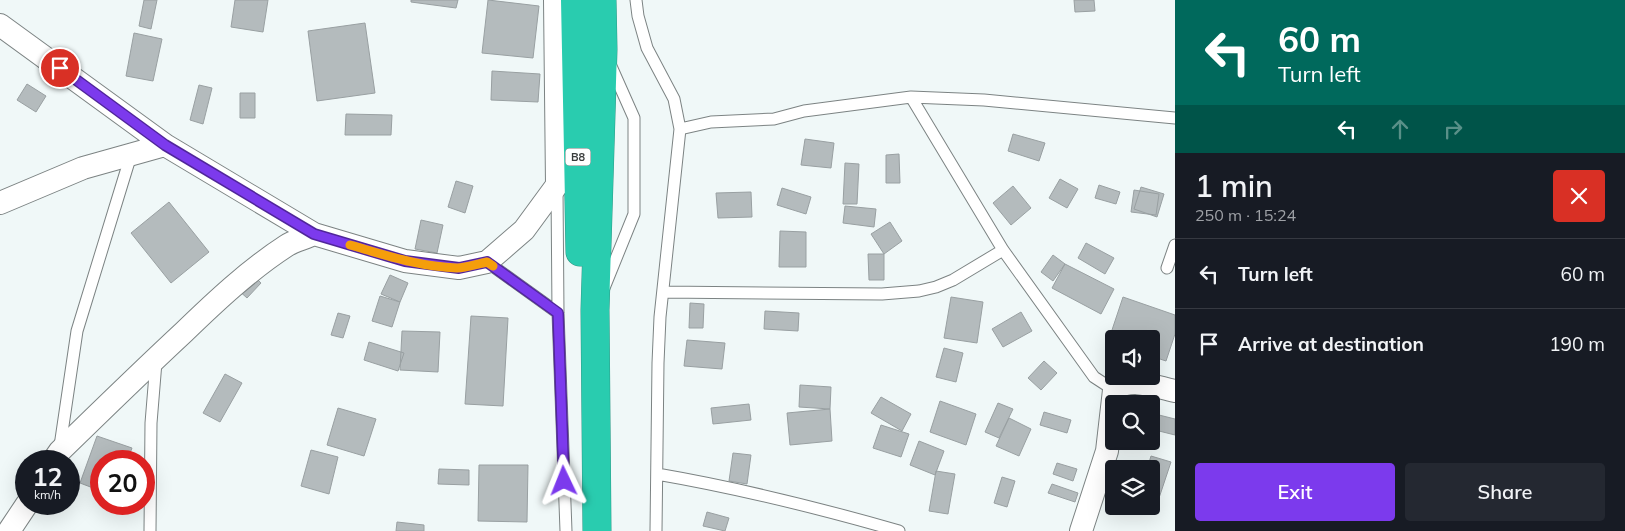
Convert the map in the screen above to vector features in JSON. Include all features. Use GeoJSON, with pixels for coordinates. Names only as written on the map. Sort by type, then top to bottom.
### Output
{"type":"FeatureCollection","features":[{"type":"Feature","properties":{"kind":"highway","name":"B8"},"geometry":{"type":"LineString","coordinates":[[575,0],[580,275],[596,310]]}},
{"type":"Feature","properties":{"kind":"highway","name":"B8"},"geometry":{"type":"LineString","coordinates":[[597,531],[596,310],[603,49],[602,0]]}},
{"type":"Feature","properties":{"kind":"street"},"geometry":{"type":"LineString","coordinates":[[0,25],[165,145],[314,234],[405,261],[459,268],[487,262],[524,230],[557,185],[555,0]]}},
{"type":"Feature","properties":{"kind":"street"},"geometry":{"type":"LineString","coordinates":[[0,204],[83,168],[165,145]]}},
{"type":"Feature","properties":{"kind":"street"},"geometry":{"type":"LineString","coordinates":[[63,450],[156,357],[211,306],[260,265],[290,243],[314,234]]}},
{"type":"Feature","properties":{"kind":"street"},"geometry":{"type":"LineString","coordinates":[[1081,531],[1107,451],[1114,390],[1121,383],[1139,383],[1175,391]]}},
{"type":"Feature","properties":{"kind":"street"},"geometry":{"type":"LineString","coordinates":[[10,531],[20,515]]}},
{"type":"Feature","properties":{"kind":"lane"},"geometry":{"type":"LineString","coordinates":[[636,0],[638,16],[647,48],[674,99],[680,129],[663,292],[658,363],[656,531]]}},
{"type":"Feature","properties":{"kind":"lane"},"geometry":{"type":"LineString","coordinates":[[596,310],[634,214],[634,118],[603,49]]}},
{"type":"Feature","properties":{"kind":"lane"},"geometry":{"type":"LineString","coordinates":[[680,129],[711,122],[774,119],[804,111],[911,98],[984,100],[1175,118]]}},
{"type":"Feature","properties":{"kind":"lane"},"geometry":{"type":"LineString","coordinates":[[911,98],[1003,250],[1094,377],[1114,390]]}},
{"type":"Feature","properties":{"kind":"lane"},"geometry":{"type":"LineString","coordinates":[[58,450],[77,331],[131,155]]}},
{"type":"Feature","properties":{"kind":"lane"},"geometry":{"type":"LineString","coordinates":[[557,185],[558,313],[566,531]]}},
{"type":"Feature","properties":{"kind":"lane"},"geometry":{"type":"LineString","coordinates":[[1167,268],[1175,245]]}},
{"type":"Feature","properties":{"kind":"lane"},"geometry":{"type":"LineString","coordinates":[[663,292],[882,294],[919,291],[953,280],[1003,250]]}},
{"type":"Feature","properties":{"kind":"lane"},"geometry":{"type":"LineString","coordinates":[[487,262],[558,313]]}},
{"type":"Feature","properties":{"kind":"lane"},"geometry":{"type":"LineString","coordinates":[[150,531],[150,423],[156,357]]}},
{"type":"Feature","properties":{"kind":"lane"},"geometry":{"type":"LineString","coordinates":[[656,474],[688,479],[822,509],[899,531]]}},
{"type":"Feature","properties":{"kind":"building"},"geometry":{"type":"Polygon","coordinates":[[[144,0],[157,0],[151,29],[139,26],[144,0]]]}},
{"type":"Feature","properties":{"kind":"building"},"geometry":{"type":"Polygon","coordinates":[[[235,0],[268,0],[263,32],[231,27],[235,0]]]}},
{"type":"Feature","properties":{"kind":"building"},"geometry":{"type":"Polygon","coordinates":[[[411,0],[458,0],[456,8],[411,2],[411,0]]]}},
{"type":"Feature","properties":{"kind":"building"},"geometry":{"type":"Polygon","coordinates":[[[488,0],[539,6],[533,58],[482,53],[488,0]]]}},
{"type":"Feature","properties":{"kind":"building"},"geometry":{"type":"Polygon","coordinates":[[[1074,0],[1094,0],[1095,11],[1075,12],[1074,0]]]}},
{"type":"Feature","properties":{"kind":"building"},"geometry":{"type":"Polygon","coordinates":[[[365,23],[375,93],[317,101],[308,31],[365,23]]]}},
{"type":"Feature","properties":{"kind":"building"},"geometry":{"type":"Polygon","coordinates":[[[134,33],[162,39],[153,81],[126,76],[134,33]]]}},
{"type":"Feature","properties":{"kind":"building"},"geometry":{"type":"Polygon","coordinates":[[[492,71],[540,74],[538,102],[491,100],[492,71]]]}},
{"type":"Feature","properties":{"kind":"building"},"geometry":{"type":"Polygon","coordinates":[[[27,84],[46,96],[36,112],[17,100],[27,84]]]}},
{"type":"Feature","properties":{"kind":"building"},"geometry":{"type":"Polygon","coordinates":[[[199,85],[212,88],[203,124],[190,120],[199,85]]]}},
{"type":"Feature","properties":{"kind":"building"},"geometry":{"type":"Polygon","coordinates":[[[240,93],[255,93],[255,118],[240,118],[240,93]]]}},
{"type":"Feature","properties":{"kind":"building"},"geometry":{"type":"Polygon","coordinates":[[[346,114],[392,115],[391,135],[345,135],[346,114]]]}},
{"type":"Feature","properties":{"kind":"building"},"geometry":{"type":"Polygon","coordinates":[[[1013,134],[1045,143],[1039,161],[1008,151],[1013,134]]]}},
{"type":"Feature","properties":{"kind":"building"},"geometry":{"type":"Polygon","coordinates":[[[805,139],[834,143],[831,168],[801,165],[805,139]]]}},
{"type":"Feature","properties":{"kind":"building"},"geometry":{"type":"Polygon","coordinates":[[[899,154],[900,183],[886,183],[886,155],[899,154]]]}},
{"type":"Feature","properties":{"kind":"building"},"geometry":{"type":"Polygon","coordinates":[[[845,163],[859,164],[857,204],[843,204],[845,163]]]}},
{"type":"Feature","properties":{"kind":"building"},"geometry":{"type":"Polygon","coordinates":[[[1060,179],[1078,189],[1067,208],[1049,198],[1060,179]]]}},
{"type":"Feature","properties":{"kind":"building"},"geometry":{"type":"Polygon","coordinates":[[[456,181],[473,186],[465,213],[448,207],[456,181]]]}},
{"type":"Feature","properties":{"kind":"building"},"geometry":{"type":"Polygon","coordinates":[[[1099,185],[1120,192],[1116,204],[1095,198],[1099,185]]]}},
{"type":"Feature","properties":{"kind":"building"},"geometry":{"type":"Polygon","coordinates":[[[1013,186],[1031,208],[1011,225],[993,203],[1013,186]]]}},
{"type":"Feature","properties":{"kind":"building"},"geometry":{"type":"Polygon","coordinates":[[[1141,187],[1164,194],[1157,217],[1134,209],[1141,187]]]}},
{"type":"Feature","properties":{"kind":"building"},"geometry":{"type":"Polygon","coordinates":[[[782,188],[811,197],[806,214],[777,205],[782,188]]]}},
{"type":"Feature","properties":{"kind":"building"},"geometry":{"type":"Polygon","coordinates":[[[1134,190],[1159,194],[1156,215],[1131,212],[1134,190]]]}},
{"type":"Feature","properties":{"kind":"building"},"geometry":{"type":"Polygon","coordinates":[[[751,192],[752,217],[718,218],[716,193],[751,192]]]}},
{"type":"Feature","properties":{"kind":"building"},"geometry":{"type":"Polygon","coordinates":[[[169,202],[209,252],[171,283],[131,233],[169,202]]]}},
{"type":"Feature","properties":{"kind":"building"},"geometry":{"type":"Polygon","coordinates":[[[845,206],[876,209],[874,227],[843,223],[845,206]]]}},
{"type":"Feature","properties":{"kind":"building"},"geometry":{"type":"Polygon","coordinates":[[[421,220],[443,225],[437,253],[415,249],[421,220]]]}},
{"type":"Feature","properties":{"kind":"building"},"geometry":{"type":"Polygon","coordinates":[[[890,222],[902,241],[884,254],[871,234],[890,222]]]}},
{"type":"Feature","properties":{"kind":"building"},"geometry":{"type":"Polygon","coordinates":[[[780,231],[806,232],[806,267],[779,267],[780,231]]]}},
{"type":"Feature","properties":{"kind":"building"},"geometry":{"type":"Polygon","coordinates":[[[1086,243],[1114,258],[1105,274],[1078,258],[1086,243]]]}},
{"type":"Feature","properties":{"kind":"building"},"geometry":{"type":"Polygon","coordinates":[[[868,254],[884,254],[884,280],[869,280],[868,254]]]}},
{"type":"Feature","properties":{"kind":"building"},"geometry":{"type":"Polygon","coordinates":[[[1053,255],[1065,264],[1053,281],[1041,272],[1053,255]]]}},
{"type":"Feature","properties":{"kind":"building"},"geometry":{"type":"Polygon","coordinates":[[[1065,264],[1114,289],[1101,314],[1052,288],[1065,264]]]}},
{"type":"Feature","properties":{"kind":"building"},"geometry":{"type":"Polygon","coordinates":[[[252,274],[261,283],[247,298],[237,289],[252,274]]]}},
{"type":"Feature","properties":{"kind":"building"},"geometry":{"type":"Polygon","coordinates":[[[390,275],[408,283],[400,302],[381,294],[390,275]]]}},
{"type":"Feature","properties":{"kind":"building"},"geometry":{"type":"Polygon","coordinates":[[[380,296],[400,302],[392,327],[372,321],[380,296]]]}},
{"type":"Feature","properties":{"kind":"building"},"geometry":{"type":"Polygon","coordinates":[[[951,297],[983,302],[977,343],[944,338],[951,297]]]}},
{"type":"Feature","properties":{"kind":"building"},"geometry":{"type":"Polygon","coordinates":[[[1123,297],[1175,315],[1175,334],[1166,361],[1160,359],[1160,330],[1112,330],[1123,297]]]}},
{"type":"Feature","properties":{"kind":"building"},"geometry":{"type":"Polygon","coordinates":[[[690,303],[704,304],[703,328],[689,328],[690,303]]]}},
{"type":"Feature","properties":{"kind":"building"},"geometry":{"type":"Polygon","coordinates":[[[765,311],[799,313],[798,331],[764,329],[765,311]]]}},
{"type":"Feature","properties":{"kind":"building"},"geometry":{"type":"Polygon","coordinates":[[[1021,312],[1032,331],[1003,347],[992,329],[1021,312]]]}},
{"type":"Feature","properties":{"kind":"building"},"geometry":{"type":"Polygon","coordinates":[[[338,313],[350,316],[343,338],[331,335],[338,313]]]}},
{"type":"Feature","properties":{"kind":"building"},"geometry":{"type":"Polygon","coordinates":[[[471,316],[508,318],[503,406],[465,404],[471,316]]]}},
{"type":"Feature","properties":{"kind":"building"},"geometry":{"type":"Polygon","coordinates":[[[402,331],[440,332],[438,372],[400,370],[402,331]]]}},
{"type":"Feature","properties":{"kind":"building"},"geometry":{"type":"Polygon","coordinates":[[[687,340],[725,343],[722,369],[684,366],[687,340]]]}},
{"type":"Feature","properties":{"kind":"building"},"geometry":{"type":"Polygon","coordinates":[[[369,342],[404,353],[398,371],[364,360],[369,342]]]}},
{"type":"Feature","properties":{"kind":"building"},"geometry":{"type":"Polygon","coordinates":[[[944,348],[963,353],[956,382],[936,377],[944,348]]]}},
{"type":"Feature","properties":{"kind":"building"},"geometry":{"type":"Polygon","coordinates":[[[1044,361],[1057,373],[1041,390],[1028,378],[1044,361]]]}},
{"type":"Feature","properties":{"kind":"building"},"geometry":{"type":"Polygon","coordinates":[[[225,374],[242,383],[220,422],[203,413],[225,374]]]}},
{"type":"Feature","properties":{"kind":"building"},"geometry":{"type":"Polygon","coordinates":[[[800,385],[831,387],[830,409],[799,407],[800,385]]]}},
{"type":"Feature","properties":{"kind":"building"},"geometry":{"type":"Polygon","coordinates":[[[881,397],[911,414],[902,431],[871,413],[881,397]]]}},
{"type":"Feature","properties":{"kind":"building"},"geometry":{"type":"Polygon","coordinates":[[[940,401],[976,414],[966,445],[930,432],[940,401]]]}},
{"type":"Feature","properties":{"kind":"building"},"geometry":{"type":"Polygon","coordinates":[[[998,403],[1013,409],[999,438],[985,432],[998,403]]]}},
{"type":"Feature","properties":{"kind":"building"},"geometry":{"type":"Polygon","coordinates":[[[749,404],[751,420],[713,424],[711,408],[749,404]]]}},
{"type":"Feature","properties":{"kind":"building"},"geometry":{"type":"Polygon","coordinates":[[[338,408],[376,419],[364,456],[327,445],[338,408]]]}},
{"type":"Feature","properties":{"kind":"building"},"geometry":{"type":"Polygon","coordinates":[[[830,409],[832,441],[790,445],[787,413],[830,409]]]}},
{"type":"Feature","properties":{"kind":"building"},"geometry":{"type":"Polygon","coordinates":[[[1044,412],[1071,420],[1067,433],[1040,425],[1044,412]]]}},
{"type":"Feature","properties":{"kind":"building"},"geometry":{"type":"Polygon","coordinates":[[[1160,415],[1175,419],[1175,435],[1160,431],[1160,415]]]}},
{"type":"Feature","properties":{"kind":"building"},"geometry":{"type":"Polygon","coordinates":[[[1009,418],[1031,429],[1019,456],[996,446],[1009,418]]]}},
{"type":"Feature","properties":{"kind":"building"},"geometry":{"type":"Polygon","coordinates":[[[881,425],[909,434],[901,457],[873,448],[881,425]]]}},
{"type":"Feature","properties":{"kind":"building"},"geometry":{"type":"Polygon","coordinates":[[[97,436],[132,448],[131,450],[92,450],[97,436]]]}},
{"type":"Feature","properties":{"kind":"building"},"geometry":{"type":"Polygon","coordinates":[[[919,441],[944,451],[935,475],[910,465],[919,441]]]}},
{"type":"Feature","properties":{"kind":"building"},"geometry":{"type":"Polygon","coordinates":[[[311,450],[338,457],[329,494],[301,486],[311,450]]]}},
{"type":"Feature","properties":{"kind":"building"},"geometry":{"type":"Polygon","coordinates":[[[733,453],[751,455],[747,484],[729,481],[733,453]]]}},
{"type":"Feature","properties":{"kind":"building"},"geometry":{"type":"Polygon","coordinates":[[[90,455],[90,487],[80,483],[90,455]]]}},
{"type":"Feature","properties":{"kind":"building"},"geometry":{"type":"Polygon","coordinates":[[[1151,456],[1171,462],[1160,495],[1160,460],[1150,460],[1151,456]]]}},
{"type":"Feature","properties":{"kind":"building"},"geometry":{"type":"Polygon","coordinates":[[[1057,463],[1077,469],[1073,481],[1053,474],[1057,463]]]}},
{"type":"Feature","properties":{"kind":"building"},"geometry":{"type":"Polygon","coordinates":[[[479,465],[528,465],[527,522],[478,521],[479,465]]]}},
{"type":"Feature","properties":{"kind":"building"},"geometry":{"type":"Polygon","coordinates":[[[439,469],[469,470],[469,485],[438,484],[439,469]]]}},
{"type":"Feature","properties":{"kind":"building"},"geometry":{"type":"Polygon","coordinates":[[[936,471],[955,474],[948,514],[929,511],[936,471]]]}},
{"type":"Feature","properties":{"kind":"building"},"geometry":{"type":"Polygon","coordinates":[[[1002,477],[1015,481],[1007,507],[994,503],[1002,477]]]}},
{"type":"Feature","properties":{"kind":"building"},"geometry":{"type":"Polygon","coordinates":[[[1052,484],[1078,493],[1075,502],[1048,493],[1052,484]]]}},
{"type":"Feature","properties":{"kind":"building"},"geometry":{"type":"Polygon","coordinates":[[[707,512],[729,518],[725,531],[703,526],[707,512]]]}},
{"type":"Feature","properties":{"kind":"building"},"geometry":{"type":"Polygon","coordinates":[[[397,522],[424,525],[424,531],[396,531],[397,522]]]}},
{"type":"Feature","properties":{"kind":"slow traffic"},"geometry":{"type":"LineString","coordinates":[[350,245],[405,261],[435,266],[459,268],[487,262],[493,266]]}},
{"type":"Feature","properties":{"kind":"route"},"geometry":{"type":"LineString","coordinates":[[60,68],[165,145],[314,234],[405,261],[435,266],[459,268],[487,262],[558,313],[564,481]]}}]}
